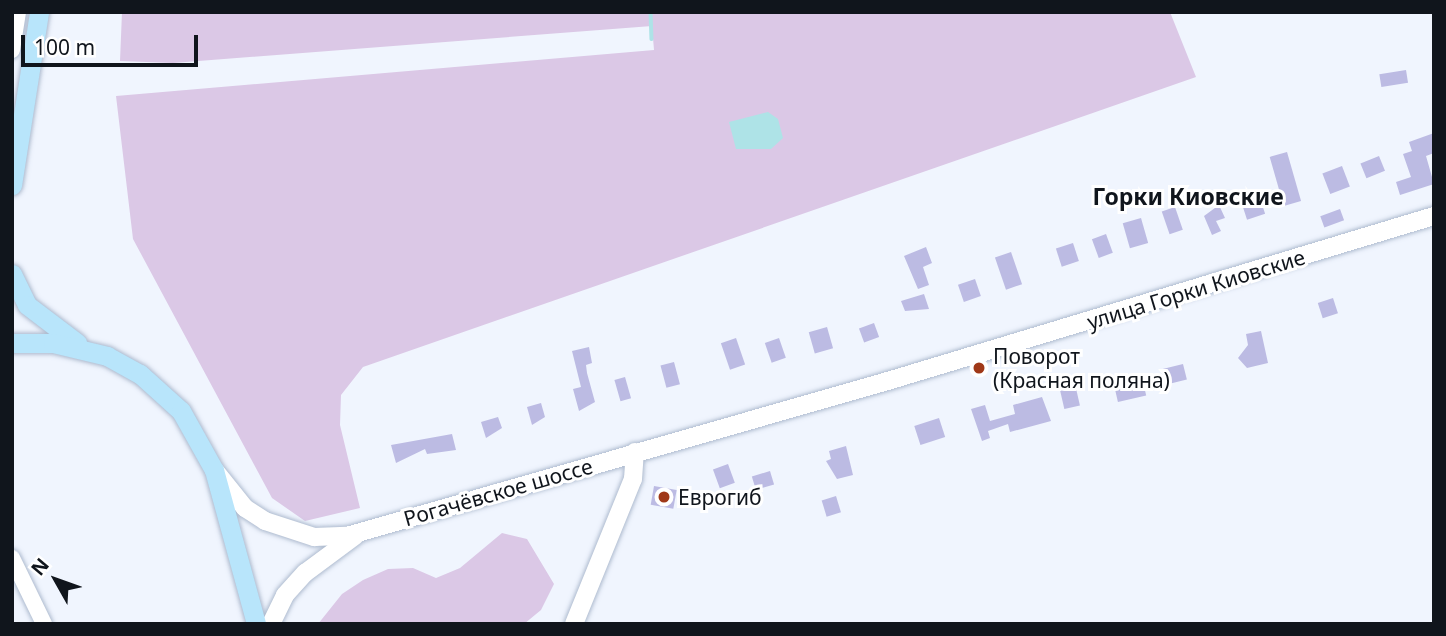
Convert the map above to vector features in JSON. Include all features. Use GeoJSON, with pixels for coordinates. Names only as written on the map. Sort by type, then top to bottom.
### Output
{"type":"FeatureCollection","features":[{"type":"Feature","properties":{"kind":"main road"},"geometry":{"type":"LineString","coordinates":[[12,184],[39,12]]}},
{"type":"Feature","properties":{"kind":"main road","name":"улица Горки Киовские"},"geometry":{"type":"LineString","coordinates":[[635,452],[1434,216]]}},
{"type":"Feature","properties":{"kind":"main road"},"geometry":{"type":"LineString","coordinates":[[12,274],[27,305],[90,350]]}},
{"type":"Feature","properties":{"kind":"main road","name":"Рогачёвское шоссе"},"geometry":{"type":"LineString","coordinates":[[12,344],[90,350],[124,364],[169,397],[192,426],[214,470],[256,624]]}},
{"type":"Feature","properties":{"kind":"main road"},"geometry":{"type":"LineString","coordinates":[[574,624],[634,479],[635,452]]}},
{"type":"Feature","properties":{"kind":"main road","name":"Рогачёвское шоссе"},"geometry":{"type":"LineString","coordinates":[[214,470],[245,508],[265,521],[314,537],[360,532],[635,452]]}},
{"type":"Feature","properties":{"kind":"main road","name":"Рогачёвское шоссе"},"geometry":{"type":"LineString","coordinates":[[271,624],[285,595],[305,573],[360,532]]}},
{"type":"Feature","properties":{"kind":"street"},"geometry":{"type":"LineString","coordinates":[[13,47],[18,12]]}},
{"type":"Feature","properties":{"kind":"street"},"geometry":{"type":"LineString","coordinates":[[13,47],[24,12]]}},
{"type":"Feature","properties":{"kind":"street"},"geometry":{"type":"LineString","coordinates":[[12,558],[44,624]]}},
{"type":"Feature","properties":{"kind":"shaded area"},"geometry":{"type":"Polygon","coordinates":[[[122,12],[1170,12],[1196,77],[363,367],[341,395],[340,425],[360,508],[305,521],[272,498],[133,239],[116,96],[654,50],[652,26],[173,63],[120,61],[122,12]]]}},
{"type":"Feature","properties":{"kind":"shaded area"},"geometry":{"type":"Polygon","coordinates":[[[502,533],[527,539],[554,584],[541,610],[524,624],[318,624],[342,594],[363,580],[388,569],[413,568],[436,578],[460,568],[502,533]]]}},
{"type":"Feature","properties":{"kind":"water"},"geometry":{"type":"Polygon","coordinates":[[[768,112],[778,119],[783,138],[771,149],[736,149],[729,122],[768,112]]]}},
{"type":"Feature","properties":{"kind":"building"},"geometry":{"type":"Polygon","coordinates":[[[1406,70],[1408,83],[1381,87],[1379,74],[1406,70]]]}},
{"type":"Feature","properties":{"kind":"building"},"geometry":{"type":"Polygon","coordinates":[[[1434,133],[1434,153],[1426,156],[1434,184],[1400,195],[1396,182],[1411,177],[1403,154],[1412,151],[1409,142],[1434,133]]]}},
{"type":"Feature","properties":{"kind":"building"},"geometry":{"type":"Polygon","coordinates":[[[1287,152],[1301,201],[1284,206],[1270,157],[1287,152]]]}},
{"type":"Feature","properties":{"kind":"building"},"geometry":{"type":"Polygon","coordinates":[[[1379,156],[1385,171],[1366,178],[1360,163],[1379,156]]]}},
{"type":"Feature","properties":{"kind":"building"},"geometry":{"type":"Polygon","coordinates":[[[1342,166],[1350,187],[1330,194],[1322,174],[1342,166]]]}},
{"type":"Feature","properties":{"kind":"building"},"geometry":{"type":"Polygon","coordinates":[[[1258,192],[1265,214],[1247,220],[1240,198],[1258,192]]]}},
{"type":"Feature","properties":{"kind":"building"},"geometry":{"type":"Polygon","coordinates":[[[1219,205],[1225,218],[1216,221],[1221,231],[1212,235],[1204,216],[1219,205]]]}},
{"type":"Feature","properties":{"kind":"building"},"geometry":{"type":"Polygon","coordinates":[[[1175,207],[1183,230],[1170,234],[1162,212],[1175,207]]]}},
{"type":"Feature","properties":{"kind":"building"},"geometry":{"type":"Polygon","coordinates":[[[1340,209],[1344,220],[1324,227],[1320,216],[1340,209]]]}},
{"type":"Feature","properties":{"kind":"building"},"geometry":{"type":"Polygon","coordinates":[[[1141,218],[1148,243],[1130,248],[1123,223],[1141,218]]]}},
{"type":"Feature","properties":{"kind":"building"},"geometry":{"type":"Polygon","coordinates":[[[1106,234],[1113,253],[1099,258],[1092,239],[1106,234]]]}},
{"type":"Feature","properties":{"kind":"building"},"geometry":{"type":"Polygon","coordinates":[[[1073,243],[1079,261],[1062,267],[1056,249],[1073,243]]]}},
{"type":"Feature","properties":{"kind":"building"},"geometry":{"type":"Polygon","coordinates":[[[926,247],[932,263],[923,267],[929,285],[918,289],[904,256],[926,247]]]}},
{"type":"Feature","properties":{"kind":"building"},"geometry":{"type":"Polygon","coordinates":[[[1011,252],[1022,284],[1006,290],[995,258],[1011,252]]]}},
{"type":"Feature","properties":{"kind":"building"},"geometry":{"type":"Polygon","coordinates":[[[975,279],[981,296],[964,302],[958,285],[975,279]]]}},
{"type":"Feature","properties":{"kind":"building"},"geometry":{"type":"Polygon","coordinates":[[[924,294],[929,309],[905,311],[901,301],[924,294]]]}},
{"type":"Feature","properties":{"kind":"building"},"geometry":{"type":"Polygon","coordinates":[[[1333,298],[1338,313],[1323,318],[1318,303],[1333,298]]]}},
{"type":"Feature","properties":{"kind":"building"},"geometry":{"type":"Polygon","coordinates":[[[874,323],[879,337],[864,343],[859,328],[874,323]]]}},
{"type":"Feature","properties":{"kind":"building"},"geometry":{"type":"Polygon","coordinates":[[[827,327],[833,348],[815,353],[809,332],[827,327]]]}},
{"type":"Feature","properties":{"kind":"building"},"geometry":{"type":"Polygon","coordinates":[[[1261,331],[1268,363],[1247,368],[1238,358],[1248,345],[1246,334],[1261,331]]]}},
{"type":"Feature","properties":{"kind":"building"},"geometry":{"type":"Polygon","coordinates":[[[736,338],[745,364],[730,370],[721,343],[736,338]]]}},
{"type":"Feature","properties":{"kind":"building"},"geometry":{"type":"Polygon","coordinates":[[[779,338],[786,358],[772,363],[765,343],[779,338]]]}},
{"type":"Feature","properties":{"kind":"building"},"geometry":{"type":"Polygon","coordinates":[[[589,347],[592,363],[586,365],[595,402],[579,411],[573,389],[581,387],[572,351],[589,347]]]}},
{"type":"Feature","properties":{"kind":"building"},"geometry":{"type":"Polygon","coordinates":[[[674,362],[680,384],[666,388],[660,366],[674,362]]]}},
{"type":"Feature","properties":{"kind":"building"},"geometry":{"type":"Polygon","coordinates":[[[1183,364],[1187,380],[1165,385],[1161,370],[1183,364]]]}},
{"type":"Feature","properties":{"kind":"building"},"geometry":{"type":"Polygon","coordinates":[[[1141,373],[1146,395],[1118,402],[1113,380],[1141,373]]]}},
{"type":"Feature","properties":{"kind":"building"},"geometry":{"type":"Polygon","coordinates":[[[625,377],[631,398],[620,401],[614,380],[625,377]]]}},
{"type":"Feature","properties":{"kind":"building"},"geometry":{"type":"Polygon","coordinates":[[[1075,384],[1080,405],[1064,409],[1059,388],[1075,384]]]}},
{"type":"Feature","properties":{"kind":"building"},"geometry":{"type":"Polygon","coordinates":[[[1042,397],[1051,421],[1010,432],[1008,424],[988,431],[990,438],[982,441],[971,409],[985,405],[990,421],[1015,414],[1013,405],[1042,397]]]}},
{"type":"Feature","properties":{"kind":"building"},"geometry":{"type":"Polygon","coordinates":[[[541,403],[545,417],[532,425],[527,407],[541,403]]]}},
{"type":"Feature","properties":{"kind":"building"},"geometry":{"type":"Polygon","coordinates":[[[498,417],[502,428],[486,438],[481,422],[498,417]]]}},
{"type":"Feature","properties":{"kind":"building"},"geometry":{"type":"Polygon","coordinates":[[[939,418],[945,437],[920,445],[914,426],[939,418]]]}},
{"type":"Feature","properties":{"kind":"building"},"geometry":{"type":"Polygon","coordinates":[[[452,434],[456,450],[427,454],[425,449],[396,463],[391,445],[452,434]]]}},
{"type":"Feature","properties":{"kind":"building"},"geometry":{"type":"Polygon","coordinates":[[[846,446],[853,475],[837,479],[826,461],[831,459],[829,451],[846,446]]]}},
{"type":"Feature","properties":{"kind":"building"},"geometry":{"type":"Polygon","coordinates":[[[728,464],[735,483],[720,488],[713,469],[728,464]]]}},
{"type":"Feature","properties":{"kind":"building"},"geometry":{"type":"Polygon","coordinates":[[[770,471],[774,484],[756,490],[752,477],[770,471]]]}},
{"type":"Feature","properties":{"kind":"building","name":"Еврогиб"},"geometry":{"type":"Polygon","coordinates":[[[654,486],[677,490],[673,509],[651,505],[654,486]]]}},
{"type":"Feature","properties":{"kind":"building"},"geometry":{"type":"Polygon","coordinates":[[[836,496],[841,512],[827,517],[822,500],[836,496]]]}},
{"type":"Feature","properties":{"kind":"waterway"},"geometry":{"type":"LineString","coordinates":[[651,12],[652,39]]}},
{"type":"Feature","properties":{"kind":"place","name":"Поворот (Красная поляна)"},"geometry":{"type":"Point","coordinates":[979,368]}},
{"type":"Feature","properties":{"kind":"place","name":"Еврогиб"},"geometry":{"type":"Point","coordinates":[664,497]}},
{"type":"Feature","properties":{"kind":"district","name":"Горки Киовские"},"geometry":{"type":"Point","coordinates":[1188,196]}}]}
